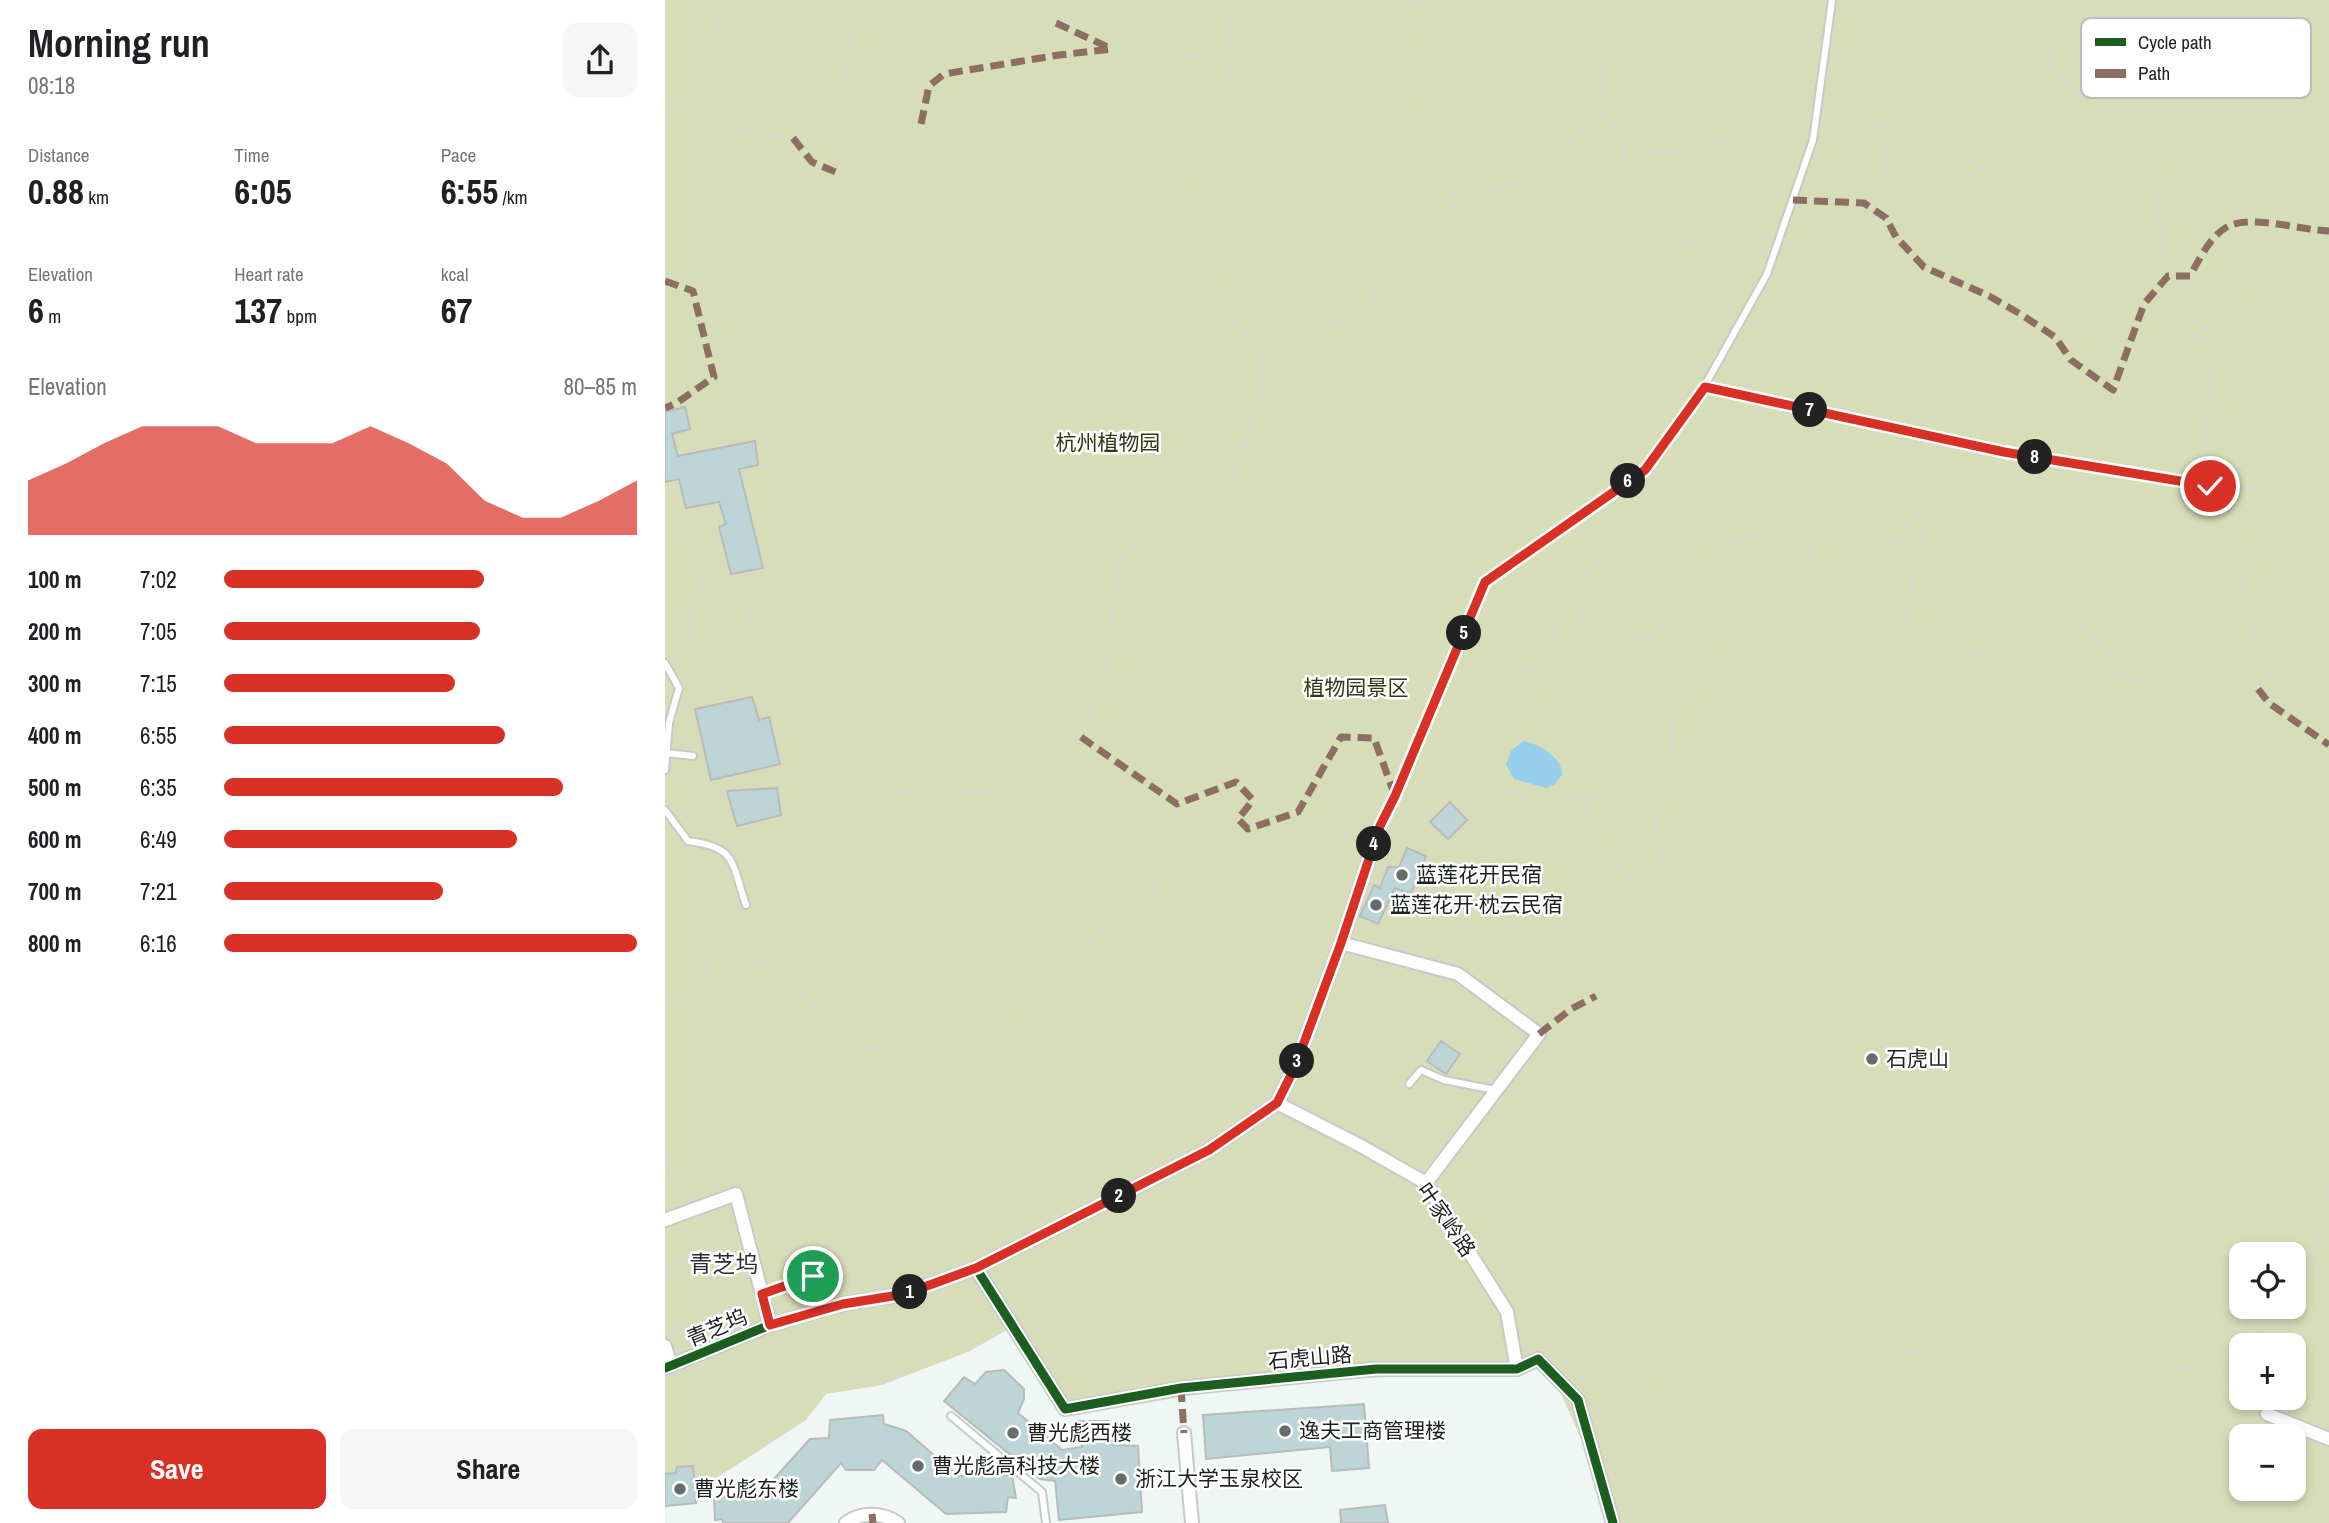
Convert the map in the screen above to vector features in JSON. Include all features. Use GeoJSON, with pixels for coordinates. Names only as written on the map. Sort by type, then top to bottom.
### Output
{"type":"FeatureCollection","features":[{"type":"Feature","properties":{"kind":"street","name":"青芝坞"},"geometry":{"type":"LineString","coordinates":[[668,1367],[770,1325],[843,1304],[905,1294],[976,1268],[1209,1150],[1277,1103],[1295,1067],[1341,943],[1380,826]]}},
{"type":"Feature","properties":{"kind":"street"},"geometry":{"type":"LineString","coordinates":[[1341,943],[1458,974],[1539,1034],[1426,1183]]}},
{"type":"Feature","properties":{"kind":"street","name":"叶家岭路"},"geometry":{"type":"LineString","coordinates":[[1277,1103],[1426,1183],[1507,1312],[1517,1369]]}},
{"type":"Feature","properties":{"kind":"street"},"geometry":{"type":"LineString","coordinates":[[665,1220],[736,1194],[770,1325]]}},
{"type":"Feature","properties":{"kind":"street","name":"石虎山路"},"geometry":{"type":"LineString","coordinates":[[976,1268],[1065,1409],[1181,1388],[1376,1369],[1517,1369],[1538,1359],[1578,1400],[1613,1523]]}},
{"type":"Feature","properties":{"kind":"street"},"geometry":{"type":"LineString","coordinates":[[665,1346],[668,1367]]}},
{"type":"Feature","properties":{"kind":"street"},"geometry":{"type":"LineString","coordinates":[[2267,1414],[2329,1439]]}},
{"type":"Feature","properties":{"kind":"street"},"geometry":{"type":"LineString","coordinates":[[1184,1433],[1192,1523]]}},
{"type":"Feature","properties":{"kind":"street"},"geometry":{"type":"LineString","coordinates":[[846,1523],[850,1519],[872,1514],[889,1516],[898,1523]]}},
{"type":"Feature","properties":{"kind":"lane"},"geometry":{"type":"LineString","coordinates":[[1380,826],[1485,582],[1645,470],[1705,387],[1767,274],[1814,140],[1832,0]]}},
{"type":"Feature","properties":{"kind":"lane"},"geometry":{"type":"LineString","coordinates":[[665,770],[669,723],[679,688],[666,664]]}},
{"type":"Feature","properties":{"kind":"lane"},"geometry":{"type":"LineString","coordinates":[[666,753],[693,756]]}},
{"type":"Feature","properties":{"kind":"lane"},"geometry":{"type":"LineString","coordinates":[[665,810],[688,841],[714,844],[728,853],[746,905]]}},
{"type":"Feature","properties":{"kind":"lane"},"geometry":{"type":"LineString","coordinates":[[1409,1084],[1421,1070],[1444,1080],[1495,1090]]}},
{"type":"Feature","properties":{"kind":"lane"},"geometry":{"type":"LineString","coordinates":[[951,1416],[1042,1492],[1046,1523]]}},
{"type":"Feature","properties":{"kind":"path"},"geometry":{"type":"LineString","coordinates":[[665,114],[691,92],[716,36],[722,0]]}},
{"type":"Feature","properties":{"kind":"path"},"geometry":{"type":"LineString","coordinates":[[792,0],[799,3],[814,0]]}},
{"type":"Feature","properties":{"kind":"path"},"geometry":{"type":"LineString","coordinates":[[691,92],[756,134],[793,138],[834,119],[846,71],[857,0]]}},
{"type":"Feature","properties":{"kind":"path"},"geometry":{"type":"LineString","coordinates":[[790,845],[812,828],[839,823],[860,807],[906,791],[993,792],[1047,766],[1081,737],[1106,678],[1119,560],[1187,501],[1232,483],[1259,403],[1262,354],[1187,268],[1158,205],[1227,91],[1230,13],[1222,0]]}},
{"type":"Feature","properties":{"kind":"path"},"geometry":{"type":"LineString","coordinates":[[1414,0],[1387,59],[1385,93],[1424,162],[1461,200]]}},
{"type":"Feature","properties":{"kind":"path"},"geometry":{"type":"LineString","coordinates":[[1626,0],[1601,72],[1608,113],[1622,151],[1650,202],[1668,247]]}},
{"type":"Feature","properties":{"kind":"path"},"geometry":{"type":"LineString","coordinates":[[2041,0],[2053,18],[2050,74],[2081,94]]}},
{"type":"Feature","properties":{"kind":"path"},"geometry":{"type":"LineString","coordinates":[[1112,49],[1149,47],[1228,63]]}},
{"type":"Feature","properties":{"kind":"path"},"geometry":{"type":"LineString","coordinates":[[1818,108],[1867,116],[1884,135],[1886,175],[1870,207],[1912,199],[1964,178],[1998,153],[2001,145],[2044,133],[2091,158],[2132,148],[2151,155],[2164,253],[2174,276],[2196,312],[2213,360],[2206,434],[2210,486]]}},
{"type":"Feature","properties":{"kind":"path"},"geometry":{"type":"LineString","coordinates":[[1278,349],[1287,340],[1374,304],[1370,270],[1434,229],[1461,200],[1532,179],[1575,134],[1608,113]]}},
{"type":"Feature","properties":{"kind":"path"},"geometry":{"type":"LineString","coordinates":[[1622,151],[1697,153],[1741,136],[1787,147],[1807,157]]}},
{"type":"Feature","properties":{"kind":"path"},"geometry":{"type":"LineString","coordinates":[[2159,210],[2170,187],[2186,202],[2192,196],[2213,188],[2236,208],[2242,223],[2246,239],[2233,288],[2203,333]]}},
{"type":"Feature","properties":{"kind":"path"},"geometry":{"type":"LineString","coordinates":[[1262,354],[1309,342],[1510,309],[1601,279],[1624,254],[1668,247],[1701,233],[1779,240]]}},
{"type":"Feature","properties":{"kind":"path"},"geometry":{"type":"LineString","coordinates":[[1705,387],[2004,452],[2222,488],[2329,485]]}},
{"type":"Feature","properties":{"kind":"path"},"geometry":{"type":"LineString","coordinates":[[1939,438],[1905,476],[1928,511],[1904,620],[1934,673],[2036,633],[2069,669],[2150,682],[2171,699],[2229,680],[2252,695],[2280,663],[2256,637],[2222,488]]}},
{"type":"Feature","properties":{"kind":"path"},"geometry":{"type":"LineString","coordinates":[[1667,439],[1730,541],[1809,597],[1823,579],[1833,573],[1878,596],[1892,594],[1902,542],[1911,517],[1941,507],[1979,517],[2005,557],[2104,645],[2125,678]]}},
{"type":"Feature","properties":{"kind":"path"},"geometry":{"type":"LineString","coordinates":[[666,664],[679,658],[689,644],[693,607],[700,585],[699,560],[680,522]]}},
{"type":"Feature","properties":{"kind":"path"},"geometry":{"type":"LineString","coordinates":[[1672,565],[1688,537],[1730,541],[1798,526],[1823,579]]}},
{"type":"Feature","properties":{"kind":"path"},"geometry":{"type":"LineString","coordinates":[[1645,553],[1672,565],[1699,607],[1706,669],[1672,709],[1674,771],[1654,792],[1584,796],[1546,802],[1504,791],[1490,748],[1587,569],[1645,553]]}},
{"type":"Feature","properties":{"kind":"path"},"geometry":{"type":"LineString","coordinates":[[700,585],[722,585],[737,590],[747,598],[753,615],[743,642],[718,691]]}},
{"type":"Feature","properties":{"kind":"path"},"geometry":{"type":"LineString","coordinates":[[1575,594],[1588,639],[1638,642],[1699,607]]}},
{"type":"Feature","properties":{"kind":"path"},"geometry":{"type":"LineString","coordinates":[[1584,796],[1594,856],[1629,876],[1661,861],[1654,792]]}},
{"type":"Feature","properties":{"kind":"path"},"geometry":{"type":"LineString","coordinates":[[665,1001],[700,989],[714,951],[739,940],[857,1043],[931,1071],[1022,982],[1150,904],[1177,804]]}},
{"type":"Feature","properties":{"kind":"path"},"geometry":{"type":"LineString","coordinates":[[665,1164],[684,1213]]}},
{"type":"Feature","properties":{"kind":"path"},"geometry":{"type":"LineString","coordinates":[[2306,1272],[2314,1258],[2329,1186]]}},
{"type":"Feature","properties":{"kind":"path"},"geometry":{"type":"LineString","coordinates":[[665,1267],[747,1236]]}},
{"type":"Feature","properties":{"kind":"path"},"geometry":{"type":"LineString","coordinates":[[665,1335],[762,1294],[813,1276]]}},
{"type":"Feature","properties":{"kind":"path"},"geometry":{"type":"LineString","coordinates":[[2192,1371],[2251,1339],[2277,1319]]}},
{"type":"Feature","properties":{"kind":"path"},"geometry":{"type":"LineString","coordinates":[[1584,1420],[1597,1415],[1622,1397],[1636,1374],[1650,1366],[1723,1352],[1804,1365],[1913,1352],[1988,1331],[2010,1329],[2133,1353],[2158,1363],[2192,1371],[2267,1414]]}},
{"type":"Feature","properties":{"kind":"green space","name":"植物园景区"},"geometry":{"type":"Polygon","coordinates":[[[665,0],[2329,0],[2329,1523],[1613,1523],[1600,1479],[1552,1375],[1536,1369],[1255,1384],[1072,1416],[1017,1324],[970,1351],[882,1385],[826,1394],[806,1420],[704,1486],[665,1503],[665,0]]]}},
{"type":"Feature","properties":{"kind":"water"},"geometry":{"type":"Polygon","coordinates":[[[1523,741],[1542,748],[1554,757],[1562,775],[1555,784],[1546,788],[1514,779],[1506,764],[1511,751],[1523,741]]]}},
{"type":"Feature","properties":{"kind":"building"},"geometry":{"type":"Polygon","coordinates":[[[685,407],[690,429],[672,434],[678,456],[755,441],[758,465],[739,469],[763,568],[731,574],[719,527],[726,524],[719,502],[686,508],[679,479],[665,482],[665,412],[685,407]]]}},
{"type":"Feature","properties":{"kind":"building"},"geometry":{"type":"Polygon","coordinates":[[[752,697],[759,720],[769,717],[780,764],[711,780],[695,709],[752,697]]]}},
{"type":"Feature","properties":{"kind":"building"},"geometry":{"type":"Polygon","coordinates":[[[777,788],[781,815],[737,826],[727,791],[777,788]]]}},
{"type":"Feature","properties":{"kind":"building"},"geometry":{"type":"Polygon","coordinates":[[[1450,802],[1467,820],[1448,839],[1430,822],[1450,802]]]}},
{"type":"Feature","properties":{"kind":"building"},"geometry":{"type":"Polygon","coordinates":[[[1407,848],[1426,856],[1411,894],[1395,888],[1378,924],[1360,916],[1374,885],[1380,888],[1388,867],[1399,867],[1407,848]]]}},
{"type":"Feature","properties":{"kind":"building"},"geometry":{"type":"Polygon","coordinates":[[[1441,1041],[1460,1054],[1446,1074],[1427,1061],[1441,1041]]]}},
{"type":"Feature","properties":{"kind":"building","name":"曹光彪西楼"},"geometry":{"type":"Polygon","coordinates":[[[1004,1370],[1024,1389],[1024,1399],[1018,1413],[1062,1450],[1082,1447],[1078,1421],[1108,1421],[1113,1445],[1138,1446],[1142,1512],[1059,1520],[1055,1481],[1040,1479],[944,1401],[964,1377],[975,1384],[986,1372],[1004,1370]]]}},
{"type":"Feature","properties":{"kind":"building","name":"逸夫工商管理楼"},"geometry":{"type":"Polygon","coordinates":[[[1364,1404],[1369,1468],[1332,1471],[1330,1447],[1206,1459],[1203,1415],[1364,1404]]]}},
{"type":"Feature","properties":{"kind":"building","name":"曹光彪高科技大楼"},"geometry":{"type":"Polygon","coordinates":[[[883,1415],[884,1424],[906,1431],[958,1476],[1012,1475],[1016,1498],[1008,1497],[1006,1512],[946,1514],[882,1460],[874,1470],[846,1470],[841,1463],[788,1523],[723,1523],[722,1519],[715,1520],[714,1498],[762,1492],[810,1439],[829,1438],[830,1420],[883,1415]]]}},
{"type":"Feature","properties":{"kind":"building","name":"曹光彪东楼"},"geometry":{"type":"Polygon","coordinates":[[[693,1466],[696,1503],[665,1506],[665,1474],[676,1473],[677,1467],[693,1466]]]}},
{"type":"Feature","properties":{"kind":"building"},"geometry":{"type":"Polygon","coordinates":[[[1385,1505],[1388,1523],[1341,1523],[1340,1510],[1385,1505]]]}},
{"type":"Feature","properties":{"kind":"marked path"},"geometry":{"type":"LineString","coordinates":[[1056,23],[1112,49]]}},
{"type":"Feature","properties":{"kind":"marked path"},"geometry":{"type":"LineString","coordinates":[[921,124],[929,86],[944,74],[1112,49]]}},
{"type":"Feature","properties":{"kind":"marked path"},"geometry":{"type":"LineString","coordinates":[[793,138],[812,162],[838,173]]}},
{"type":"Feature","properties":{"kind":"marked path"},"geometry":{"type":"LineString","coordinates":[[1793,200],[1864,203],[1886,218],[1896,237],[1924,267],[1989,296],[2022,315],[2055,337],[2071,360],[2113,390],[2144,304],[2168,276],[2190,276],[2207,247],[2224,229],[2231,225],[2253,222],[2329,231]]}},
{"type":"Feature","properties":{"kind":"marked path"},"geometry":{"type":"LineString","coordinates":[[665,281],[693,291],[714,377],[665,408]]}},
{"type":"Feature","properties":{"kind":"marked path"},"geometry":{"type":"LineString","coordinates":[[2258,689],[2269,703],[2329,745]]}},
{"type":"Feature","properties":{"kind":"marked path"},"geometry":{"type":"LineString","coordinates":[[1081,737],[1177,804],[1236,782],[1253,800],[1238,819],[1248,829],[1298,812],[1341,737],[1374,738],[1395,796]]}},
{"type":"Feature","properties":{"kind":"marked path"},"geometry":{"type":"LineString","coordinates":[[1539,1034],[1571,1009],[1596,996]]}},
{"type":"Feature","properties":{"kind":"marked path"},"geometry":{"type":"LineString","coordinates":[[1181,1388],[1184,1433]]}},
{"type":"Feature","properties":{"kind":"marked path"},"geometry":{"type":"LineString","coordinates":[[872,1514],[873,1523]]}},
{"type":"Feature","properties":{"kind":"cycle path"},"geometry":{"type":"LineString","coordinates":[[665,1368],[770,1325],[843,1304],[905,1294],[976,1268],[1209,1150],[1277,1103],[1295,1067],[1341,943],[1380,826]]}},
{"type":"Feature","properties":{"kind":"cycle path"},"geometry":{"type":"LineString","coordinates":[[976,1268],[1065,1409],[1181,1388],[1376,1369],[1517,1369],[1538,1359],[1578,1400],[1613,1523]]}},
{"type":"Feature","properties":{"kind":"place","name":"蓝莲花开民宿"},"geometry":{"type":"Point","coordinates":[1402,875]}},
{"type":"Feature","properties":{"kind":"place","name":"蓝莲花开·枕云民宿"},"geometry":{"type":"Point","coordinates":[1376,905]}},
{"type":"Feature","properties":{"kind":"place","name":"石虎山"},"geometry":{"type":"Point","coordinates":[1872,1059]}},
{"type":"Feature","properties":{"kind":"place","name":"逸夫工商管理楼"},"geometry":{"type":"Point","coordinates":[1285,1431]}},
{"type":"Feature","properties":{"kind":"place","name":"曹光彪西楼"},"geometry":{"type":"Point","coordinates":[1013,1433]}},
{"type":"Feature","properties":{"kind":"place","name":"曹光彪高科技大楼"},"geometry":{"type":"Point","coordinates":[918,1466]}},
{"type":"Feature","properties":{"kind":"place","name":"浙江大学玉泉校区"},"geometry":{"type":"Point","coordinates":[1121,1479]}},
{"type":"Feature","properties":{"kind":"place","name":"曹光彪东楼"},"geometry":{"type":"Point","coordinates":[680,1489]}},
{"type":"Feature","properties":{"kind":"district","name":"青芝坞"},"geometry":{"type":"Point","coordinates":[724,1264]}},
{"type":"Feature","properties":{"kind":"route"},"geometry":{"type":"LineString","coordinates":[[813,1276],[762,1294],[770,1325],[843,1304],[905,1294],[976,1268],[1209,1150],[1277,1103],[1295,1067],[1341,943],[1380,826],[1485,582],[1645,470],[1705,387],[2004,452],[2210,486]]}},
{"type":"Feature","properties":{"kind":"park label","name":"杭州植物园"},"geometry":{"type":"Point","coordinates":[1108,443]}}]}
